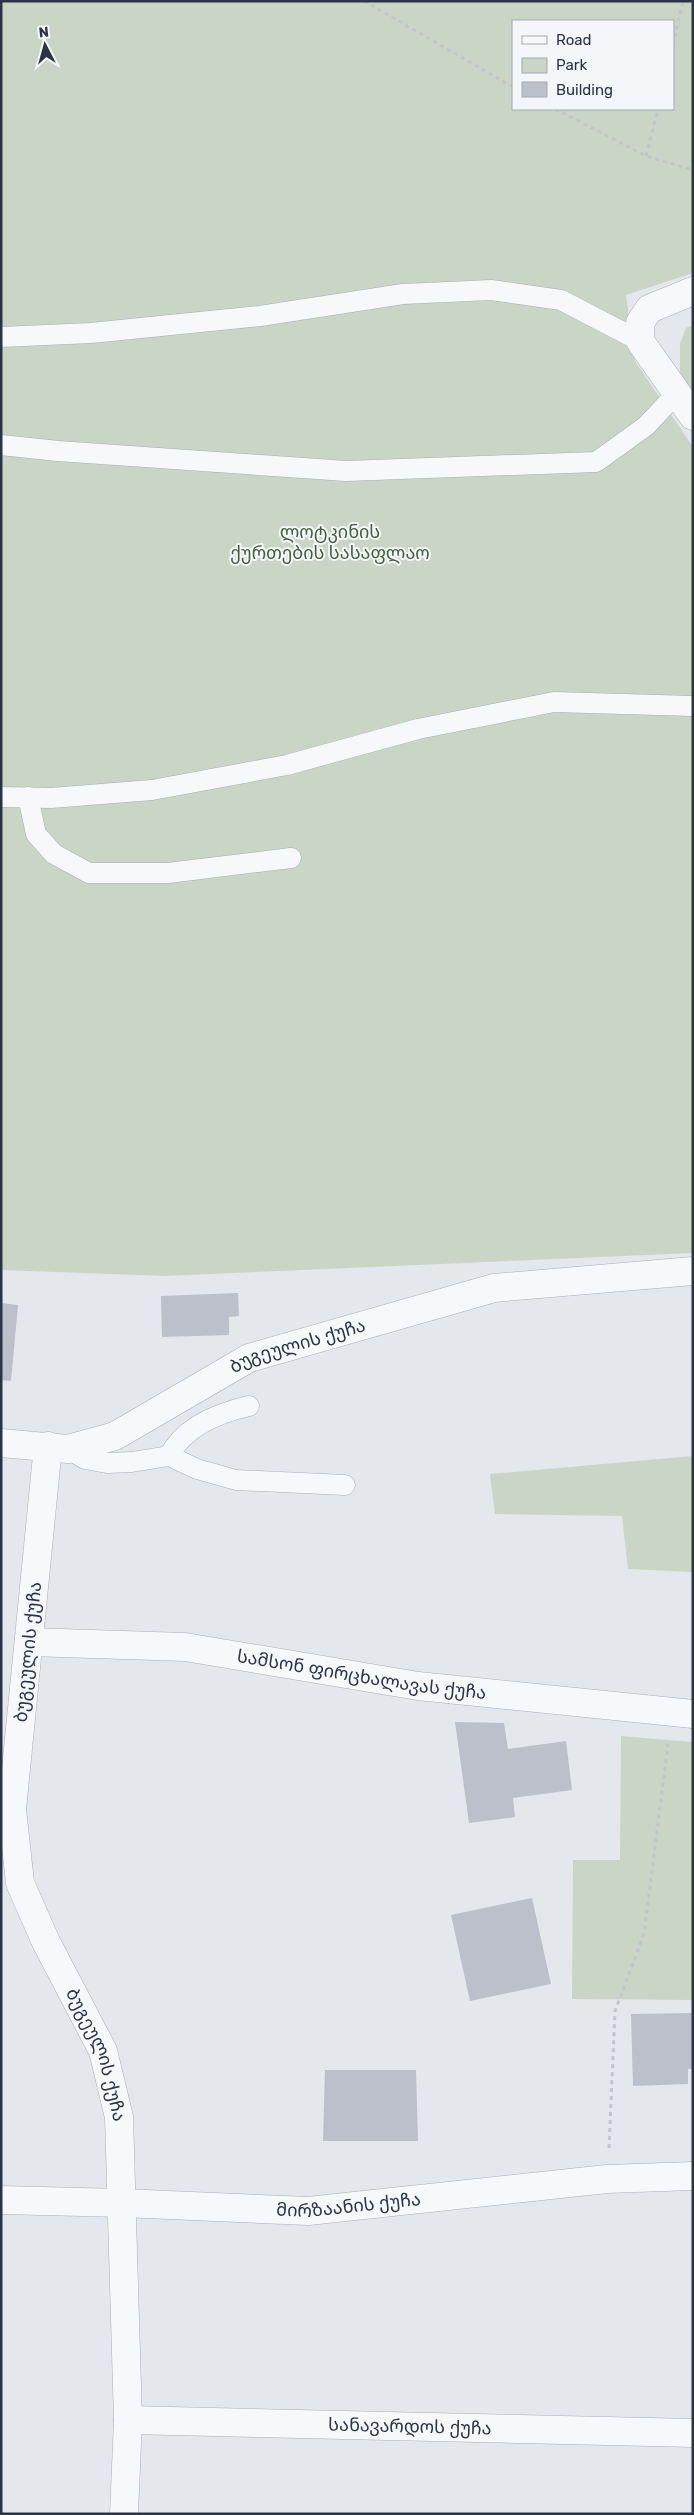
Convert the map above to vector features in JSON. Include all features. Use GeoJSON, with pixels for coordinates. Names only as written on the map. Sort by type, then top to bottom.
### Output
{"type":"FeatureCollection","features":[{"type":"Feature","properties":{"kind":"street"},"geometry":{"type":"LineString","coordinates":[[693,291],[649,309],[640,323],[640,341],[693,416]]}},
{"type":"Feature","properties":{"kind":"street","name":"ბუგეულის ქუჩა"},"geometry":{"type":"LineString","coordinates":[[124,2514],[128,2420],[119,2118],[103,2051],[46,1942],[20,1883],[6,1810],[58,1448],[115,1436],[249,1358],[484,1290],[693,1271]]}},
{"type":"Feature","properties":{"kind":"street"},"geometry":{"type":"LineString","coordinates":[[1,1443],[58,1448]]}},
{"type":"Feature","properties":{"kind":"street","name":"სამსონ ფირცხალავას ქუჩა"},"geometry":{"type":"LineString","coordinates":[[29,1642],[185,1647],[418,1686],[682,1714]]}},
{"type":"Feature","properties":{"kind":"street","name":"მირზაანის ქუჩა"},"geometry":{"type":"LineString","coordinates":[[1,2200],[308,2211],[607,2179],[693,2176]]}},
{"type":"Feature","properties":{"kind":"street","name":"სანავარდოს ქუჩა"},"geometry":{"type":"LineString","coordinates":[[128,2420],[693,2433]]}},
{"type":"Feature","properties":{"kind":"lane"},"geometry":{"type":"LineString","coordinates":[[1,337],[91,333],[260,316],[403,294],[491,290],[561,300],[640,341]]}},
{"type":"Feature","properties":{"kind":"lane"},"geometry":{"type":"LineString","coordinates":[[1,444],[58,451],[346,471],[596,462],[646,426],[677,393]]}},
{"type":"Feature","properties":{"kind":"lane"},"geometry":{"type":"LineString","coordinates":[[1,797],[51,798],[152,790],[287,765],[418,729],[554,702],[693,706]]}},
{"type":"Feature","properties":{"kind":"lane"},"geometry":{"type":"LineString","coordinates":[[28,798],[36,834],[54,854],[89,872],[168,873],[291,858]]}},
{"type":"Feature","properties":{"kind":"lane"},"geometry":{"type":"LineString","coordinates":[[169,1456],[175,1445],[189,1432],[208,1420],[231,1410],[248,1406]]}},
{"type":"Feature","properties":{"kind":"lane"},"geometry":{"type":"LineString","coordinates":[[58,1448],[85,1459],[107,1463],[169,1456],[197,1470],[236,1480],[345,1485]]}},
{"type":"Feature","properties":{"kind":"path"},"geometry":{"type":"LineString","coordinates":[[364,1],[512,86]]}},
{"type":"Feature","properties":{"kind":"path"},"geometry":{"type":"LineString","coordinates":[[674,41],[683,1]]}},
{"type":"Feature","properties":{"kind":"path"},"geometry":{"type":"LineString","coordinates":[[557,110],[646,156],[693,170]]}},
{"type":"Feature","properties":{"kind":"path"},"geometry":{"type":"LineString","coordinates":[[646,156],[658,110]]}},
{"type":"Feature","properties":{"kind":"path"},"geometry":{"type":"LineString","coordinates":[[607,2179],[615,2011],[644,1934],[682,1714]]}},
{"type":"Feature","properties":{"kind":"green space","name":"ლოტკინის ქურთების სასაფლაო"},"geometry":{"type":"Polygon","coordinates":[[[1,1],[693,1],[693,273],[626,295],[635,361],[693,447],[693,1253],[165,1276],[1,1270],[1,1]]]}},
{"type":"Feature","properties":{"kind":"green space"},"geometry":{"type":"Polygon","coordinates":[[[693,325],[693,394],[680,375],[680,344],[686,328],[693,325]]]}},
{"type":"Feature","properties":{"kind":"green space"},"geometry":{"type":"Polygon","coordinates":[[[693,1456],[693,1572],[628,1569],[622,1516],[495,1514],[490,1474],[693,1456]]]}},
{"type":"Feature","properties":{"kind":"green space"},"geometry":{"type":"Polygon","coordinates":[[[621,1736],[693,1742],[693,2000],[572,1999],[573,1860],[620,1860],[621,1736]]]}},
{"type":"Feature","properties":{"kind":"building"},"geometry":{"type":"Polygon","coordinates":[[[238,1293],[239,1316],[229,1317],[229,1335],[162,1337],[161,1296],[238,1293]]]}},
{"type":"Feature","properties":{"kind":"building"},"geometry":{"type":"Polygon","coordinates":[[[1,1303],[18,1305],[11,1381],[1,1380],[1,1303]]]}},
{"type":"Feature","properties":{"kind":"building"},"geometry":{"type":"Polygon","coordinates":[[[455,1722],[504,1723],[508,1749],[566,1741],[572,1790],[513,1798],[515,1817],[469,1823],[455,1722]]]}},
{"type":"Feature","properties":{"kind":"building"},"geometry":{"type":"Polygon","coordinates":[[[532,1898],[551,1984],[470,2001],[451,1915],[532,1898]]]}},
{"type":"Feature","properties":{"kind":"building"},"geometry":{"type":"Polygon","coordinates":[[[693,2013],[693,2069],[688,2069],[688,2084],[633,2086],[631,2014],[693,2013]]]}},
{"type":"Feature","properties":{"kind":"building"},"geometry":{"type":"Polygon","coordinates":[[[325,2070],[416,2070],[418,2141],[323,2141],[325,2070]]]}}]}
